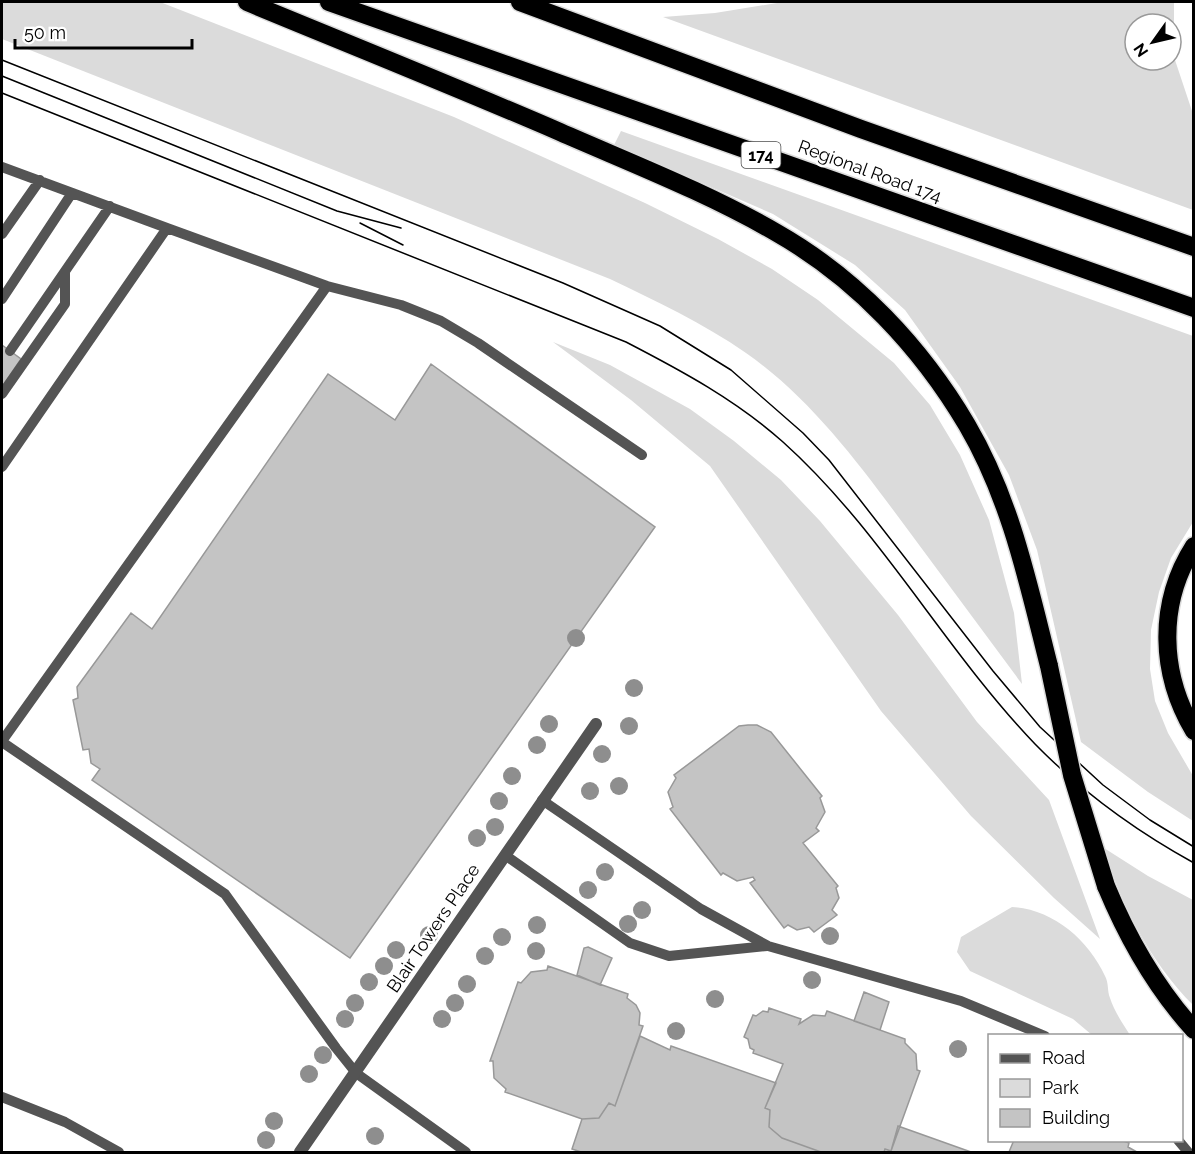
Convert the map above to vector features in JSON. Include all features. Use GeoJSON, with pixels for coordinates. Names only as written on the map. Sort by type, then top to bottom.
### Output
{"type":"FeatureCollection","features":[{"type":"Feature","properties":{"kind":"highway"},"geometry":{"type":"LineString","coordinates":[[247,2],[520,115],[713,199],[777,232],[842,278],[914,348],[950,399],[979,447],[1005,503],[1048,666],[1072,775],[1106,886],[1141,958],[1173,1006],[1194,1030]]}},
{"type":"Feature","properties":{"kind":"highway","name":"Regional Road 174"},"geometry":{"type":"LineString","coordinates":[[329,2],[1194,308]]}},
{"type":"Feature","properties":{"kind":"highway","name":"Regional Road 174"},"geometry":{"type":"LineString","coordinates":[[520,2],[861,129],[1194,247]]}},
{"type":"Feature","properties":{"kind":"highway"},"geometry":{"type":"LineString","coordinates":[[1194,546],[1172,597],[1166,641],[1172,680],[1194,731]]}},
{"type":"Feature","properties":{"kind":"street","name":"Blair Towers Place"},"geometry":{"type":"LineString","coordinates":[[300,1152],[596,724]]}},
{"type":"Feature","properties":{"kind":"lane"},"geometry":{"type":"LineString","coordinates":[[3,170],[40,180],[327,286],[401,305],[441,321],[478,343],[642,455]]}},
{"type":"Feature","properties":{"kind":"lane"},"geometry":{"type":"LineString","coordinates":[[2,234],[40,180]]}},
{"type":"Feature","properties":{"kind":"lane"},"geometry":{"type":"LineString","coordinates":[[2,299],[72,193]]}},
{"type":"Feature","properties":{"kind":"lane"},"geometry":{"type":"LineString","coordinates":[[10,351],[110,207]]}},
{"type":"Feature","properties":{"kind":"lane"},"geometry":{"type":"LineString","coordinates":[[2,467],[167,228]]}},
{"type":"Feature","properties":{"kind":"lane"},"geometry":{"type":"LineString","coordinates":[[2,394],[65,304],[65,272]]}},
{"type":"Feature","properties":{"kind":"lane"},"geometry":{"type":"LineString","coordinates":[[327,286],[2,741],[225,894],[356,1073],[466,1152]]}},
{"type":"Feature","properties":{"kind":"lane"},"geometry":{"type":"LineString","coordinates":[[542,800],[701,909],[768,946],[961,1001],[1043,1034]]}},
{"type":"Feature","properties":{"kind":"lane"},"geometry":{"type":"LineString","coordinates":[[505,855],[630,944],[669,956],[768,946]]}},
{"type":"Feature","properties":{"kind":"lane"},"geometry":{"type":"LineString","coordinates":[[2,1097],[65,1122],[119,1152]]}},
{"type":"Feature","properties":{"kind":"green space"},"geometry":{"type":"Polygon","coordinates":[[[2,2],[160,2],[454,117],[645,203],[772,269],[818,300],[894,363],[930,405],[960,455],[989,520],[1014,613],[1022,684],[874,484],[835,436],[793,392],[730,342],[662,304],[610,279],[2,39],[2,2]]]}},
{"type":"Feature","properties":{"kind":"green space"},"geometry":{"type":"Polygon","coordinates":[[[783,2],[1174,2],[1174,12],[1123,12],[1123,72],[1179,72],[1193,114],[1193,210],[663,17],[715,13],[783,2]]]}},
{"type":"Feature","properties":{"kind":"green space"},"geometry":{"type":"Polygon","coordinates":[[[621,131],[1193,336],[1193,522],[1171,558],[1159,592],[1151,630],[1150,669],[1155,701],[1168,733],[1193,776],[1193,821],[1148,792],[1081,742],[1037,550],[1009,475],[960,387],[905,310],[855,265],[773,214],[614,145],[621,131]]]}},
{"type":"Feature","properties":{"kind":"green space"},"geometry":{"type":"Polygon","coordinates":[[[553,342],[610,365],[690,409],[734,441],[781,480],[820,521],[898,615],[977,722],[1049,800],[1100,939],[1054,898],[971,816],[881,711],[710,466],[631,400],[553,342]]]}},
{"type":"Feature","properties":{"kind":"green space"},"geometry":{"type":"Polygon","coordinates":[[[1104,848],[1148,876],[1193,900],[1193,1005],[1164,971],[1139,932],[1119,891],[1104,848]]]}},
{"type":"Feature","properties":{"kind":"green space"},"geometry":{"type":"Polygon","coordinates":[[[1012,907],[1041,913],[1055,920],[1079,938],[1098,962],[1107,981],[1112,1003],[1129,1034],[1091,1034],[1073,1019],[970,971],[957,952],[961,937],[1012,907]]]}},
{"type":"Feature","properties":{"kind":"building"},"geometry":{"type":"Polygon","coordinates":[[[2,345],[21,359],[2,387],[2,345]]]}},
{"type":"Feature","properties":{"kind":"building"},"geometry":{"type":"Polygon","coordinates":[[[431,364],[655,527],[350,958],[92,780],[100,769],[91,763],[89,749],[83,750],[73,700],[78,698],[77,687],[131,613],[152,629],[328,374],[395,420],[431,364]]]}},
{"type":"Feature","properties":{"kind":"building"},"geometry":{"type":"Polygon","coordinates":[[[757,725],[771,732],[822,796],[820,798],[825,812],[816,828],[819,831],[803,843],[838,886],[836,888],[839,898],[832,910],[837,915],[814,932],[809,927],[797,930],[788,925],[784,928],[750,883],[755,880],[753,877],[737,881],[723,873],[721,875],[670,809],[673,807],[668,792],[676,778],[674,775],[739,726],[757,725]]]}},
{"type":"Feature","properties":{"kind":"building"},"geometry":{"type":"Polygon","coordinates":[[[588,947],[612,958],[600,985],[577,975],[584,948],[588,947]]]}},
{"type":"Feature","properties":{"kind":"building"},"geometry":{"type":"Polygon","coordinates":[[[548,966],[628,994],[627,998],[636,1005],[640,1013],[639,1025],[643,1026],[615,1106],[609,1103],[599,1118],[582,1119],[505,1092],[506,1089],[494,1078],[493,1061],[490,1061],[518,982],[521,983],[531,972],[547,970],[548,966]]]}},
{"type":"Feature","properties":{"kind":"building"},"geometry":{"type":"Polygon","coordinates":[[[864,992],[889,1002],[880,1030],[854,1021],[864,992]]]}},
{"type":"Feature","properties":{"kind":"building"},"geometry":{"type":"Polygon","coordinates":[[[769,1008],[801,1019],[799,1024],[813,1015],[825,1016],[827,1011],[905,1039],[905,1043],[916,1054],[917,1070],[920,1071],[891,1151],[885,1149],[884,1152],[821,1152],[782,1138],[769,1127],[770,1110],[765,1108],[783,1064],[753,1053],[754,1050],[750,1048],[748,1039],[744,1037],[753,1015],[756,1016],[763,1011],[768,1012],[769,1008]]]}},
{"type":"Feature","properties":{"kind":"building"},"geometry":{"type":"Polygon","coordinates":[[[640,1036],[670,1050],[671,1046],[776,1083],[765,1108],[770,1110],[769,1127],[782,1138],[821,1152],[581,1152],[572,1149],[582,1119],[599,1118],[609,1103],[615,1106],[640,1036]]]}},
{"type":"Feature","properties":{"kind":"building"},"geometry":{"type":"Polygon","coordinates":[[[898,1126],[971,1152],[884,1152],[885,1149],[891,1151],[898,1126]]]}},
{"type":"Feature","properties":{"kind":"building"},"geometry":{"type":"Polygon","coordinates":[[[1013,1142],[1126,1142],[1129,1143],[1128,1147],[1137,1152],[1009,1152],[1013,1142]]]}},
{"type":"Feature","properties":{"kind":"tram line"},"geometry":{"type":"LineString","coordinates":[[2,60],[563,283],[660,326],[731,370],[803,433],[829,460],[993,671],[1040,727],[1103,785],[1150,820],[1194,847]]}},
{"type":"Feature","properties":{"kind":"tram line"},"geometry":{"type":"LineString","coordinates":[[2,76],[337,211],[401,228]]}},
{"type":"Feature","properties":{"kind":"tram line"},"geometry":{"type":"LineString","coordinates":[[2,93],[626,342],[688,375],[727,400],[783,442],[818,476],[882,551],[971,669],[1035,744],[1071,778],[1110,809],[1151,838],[1194,863]]}},
{"type":"Feature","properties":{"kind":"tram line"},"geometry":{"type":"LineString","coordinates":[[360,223],[403,245]]}}]}
